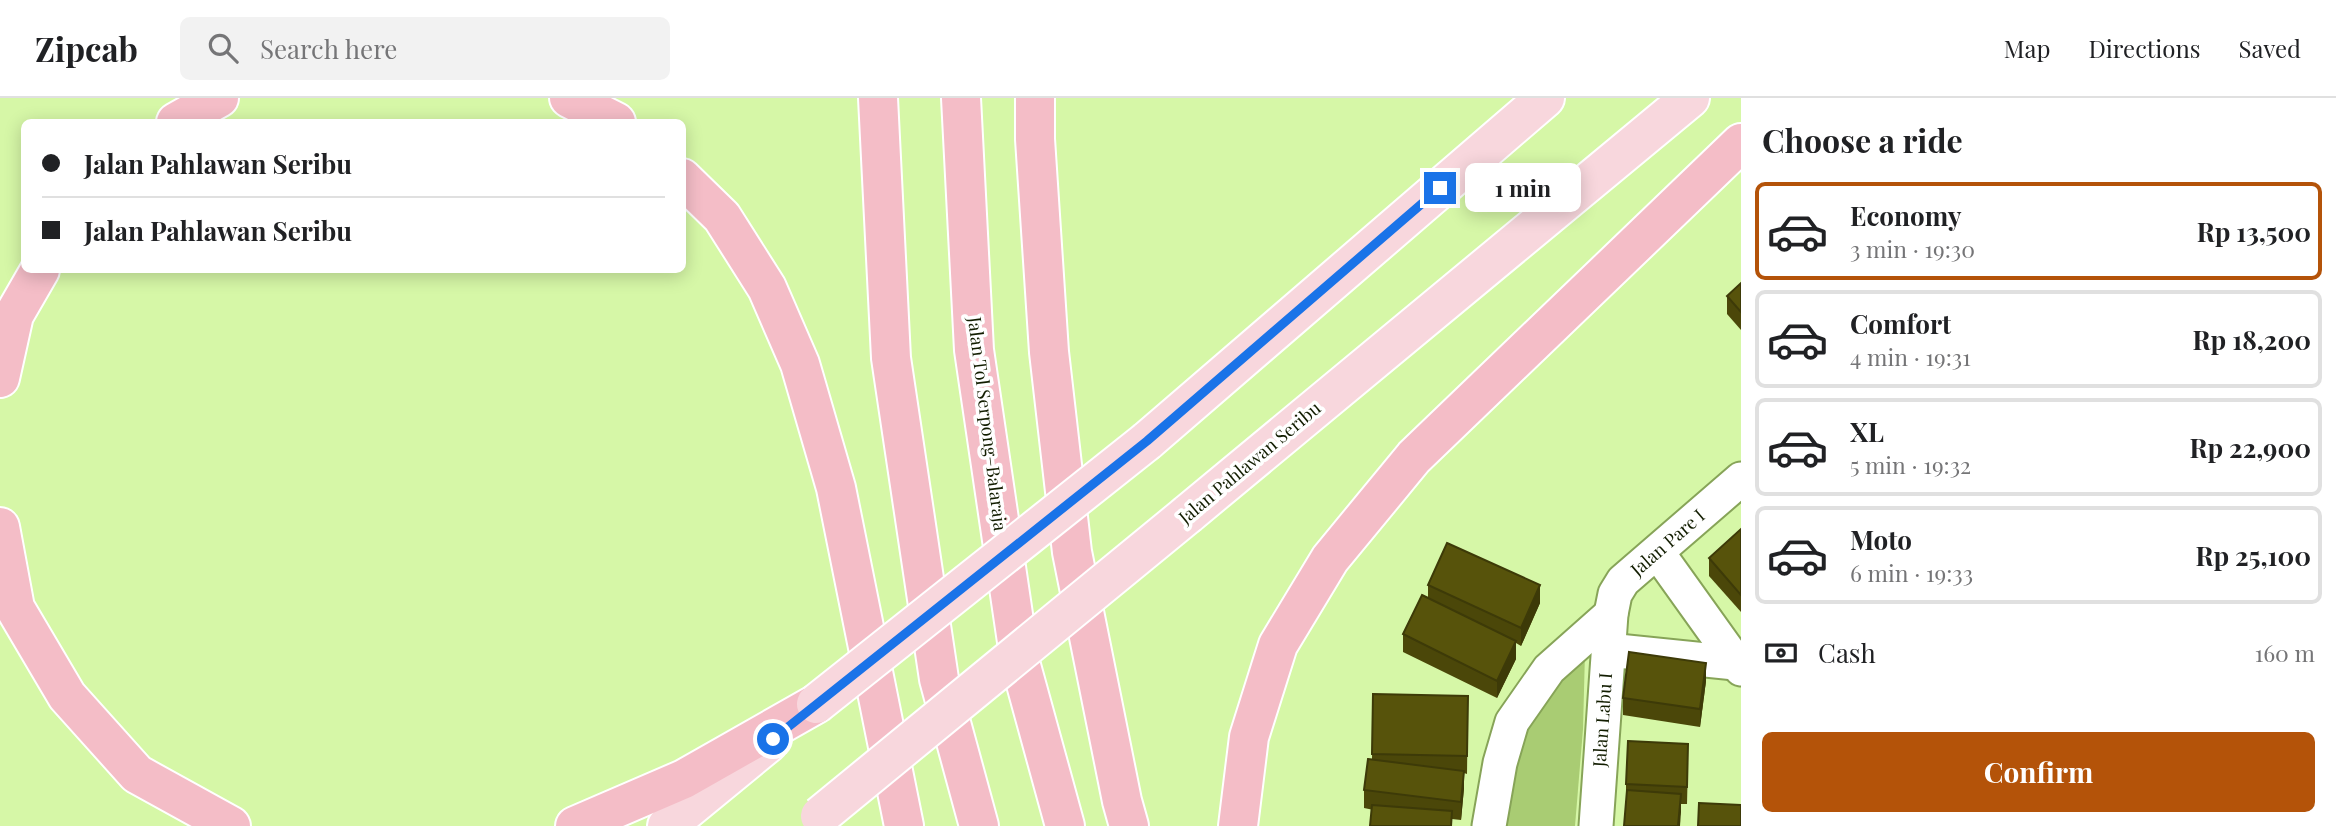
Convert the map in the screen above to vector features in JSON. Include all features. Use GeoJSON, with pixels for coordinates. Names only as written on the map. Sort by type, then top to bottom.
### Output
{"type":"FeatureCollection","features":[{"type":"Feature","properties":{"kind":"highway"},"geometry":{"type":"LineString","coordinates":[[181,119],[219,98]]}},
{"type":"Feature","properties":{"kind":"highway"},"geometry":{"type":"LineString","coordinates":[[569,98],[610,119]]}},
{"type":"Feature","properties":{"kind":"highway"},"geometry":{"type":"LineString","coordinates":[[877,98],[891,358],[939,679],[979,826]]}},
{"type":"Feature","properties":{"kind":"highway","name":"Jalan Tol Serpong–Balaraja"},"geometry":{"type":"LineString","coordinates":[[961,98],[974,350],[1020,662],[1065,826]]}},
{"type":"Feature","properties":{"kind":"highway"},"geometry":{"type":"LineString","coordinates":[[1035,98],[1035,138],[1049,352],[1072,552],[1129,826]]}},
{"type":"Feature","properties":{"kind":"highway"},"geometry":{"type":"LineString","coordinates":[[1238,826],[1249,737],[1278,645],[1330,559],[1414,457],[1741,143]]}},
{"type":"Feature","properties":{"kind":"highway"},"geometry":{"type":"LineString","coordinates":[[686,182],[722,217],[767,288],[800,364],[836,488],[904,826]]}},
{"type":"Feature","properties":{"kind":"highway"},"geometry":{"type":"LineString","coordinates":[[0,378],[14,315],[38,273]]}},
{"type":"Feature","properties":{"kind":"highway"},"geometry":{"type":"LineString","coordinates":[[0,527],[15,608],[67,696],[137,774],[232,826]]}},
{"type":"Feature","properties":{"kind":"highway"},"geometry":{"type":"LineString","coordinates":[[575,826],[684,779],[816,704]]}},
{"type":"Feature","properties":{"kind":"main road"},"geometry":{"type":"LineString","coordinates":[[667,826],[1147,441],[1545,98]]}},
{"type":"Feature","properties":{"kind":"main road","name":"Jalan Pahlawan Seribu"},"geometry":{"type":"LineString","coordinates":[[815,821],[1690,98]]}},
{"type":"Feature","properties":{"kind":"street","name":"Jalan Pare I"},"geometry":{"type":"LineString","coordinates":[[1489,826],[1500,763],[1512,722],[1549,669],[1611,614],[1615,594],[1623,581],[1658,554],[1741,479]]}},
{"type":"Feature","properties":{"kind":"street"},"geometry":{"type":"LineString","coordinates":[[1658,554],[1738,666]]}},
{"type":"Feature","properties":{"kind":"street","name":"Jalan Labu I"},"geometry":{"type":"LineString","coordinates":[[1597,826],[1611,614]]}},
{"type":"Feature","properties":{"kind":"street"},"geometry":{"type":"LineString","coordinates":[[1608,650],[1738,666]]}},
{"type":"Feature","properties":{"kind":"green space"},"geometry":{"type":"Polygon","coordinates":[[[1585,652],[1583,729],[1575,826],[1504,826],[1517,727],[1585,652]]]}},
{"type":"Feature","properties":{"kind":"building"},"geometry":{"type":"Polygon","coordinates":[[[1741,283],[1741,312],[1727,296],[1741,283]]]}},
{"type":"Feature","properties":{"kind":"building"},"geometry":{"type":"Polygon","coordinates":[[[1741,529],[1741,595],[1709,558],[1741,529]]]}},
{"type":"Feature","properties":{"kind":"building"},"geometry":{"type":"Polygon","coordinates":[[[1447,543],[1540,585],[1521,628],[1428,585],[1447,543]]]}},
{"type":"Feature","properties":{"kind":"building"},"geometry":{"type":"Polygon","coordinates":[[[1422,595],[1516,641],[1497,681],[1403,634],[1422,595]]]}},
{"type":"Feature","properties":{"kind":"building"},"geometry":{"type":"Polygon","coordinates":[[[1629,652],[1706,663],[1700,709],[1623,698],[1629,652]]]}},
{"type":"Feature","properties":{"kind":"building"},"geometry":{"type":"Polygon","coordinates":[[[1373,694],[1468,696],[1467,756],[1372,754],[1373,694]]]}},
{"type":"Feature","properties":{"kind":"building"},"geometry":{"type":"Polygon","coordinates":[[[1628,741],[1688,744],[1687,787],[1626,784],[1628,741]]]}},
{"type":"Feature","properties":{"kind":"building"},"geometry":{"type":"Polygon","coordinates":[[[1368,759],[1464,771],[1461,802],[1364,790],[1368,759]]]}},
{"type":"Feature","properties":{"kind":"building"},"geometry":{"type":"Polygon","coordinates":[[[1627,790],[1681,794],[1678,826],[1624,826],[1627,790]]]}},
{"type":"Feature","properties":{"kind":"building"},"geometry":{"type":"Polygon","coordinates":[[[1699,803],[1741,805],[1741,826],[1698,826],[1699,803]]]}},
{"type":"Feature","properties":{"kind":"building"},"geometry":{"type":"Polygon","coordinates":[[[1372,805],[1452,811],[1451,826],[1370,826],[1372,805]]]}},
{"type":"Feature","properties":{"kind":"route"},"geometry":{"type":"LineString","coordinates":[[773,739],[1147,441],[1440,188]]}}]}
